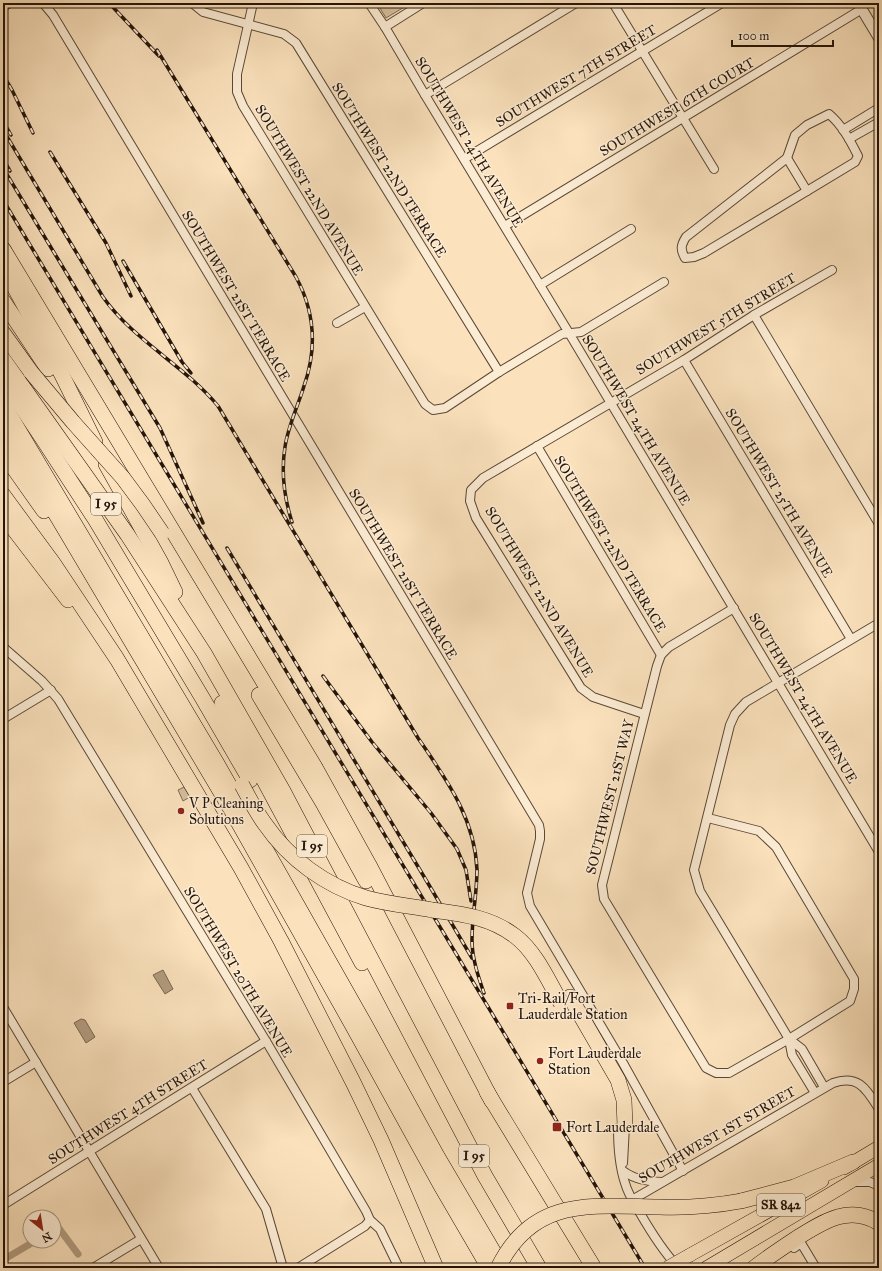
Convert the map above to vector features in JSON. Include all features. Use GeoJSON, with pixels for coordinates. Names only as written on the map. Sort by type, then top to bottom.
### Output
{"type":"FeatureCollection","features":[{"type":"Feature","properties":{"kind":"highway"},"geometry":{"type":"LineString","coordinates":[[3,249],[319,775],[369,865],[492,1101]]}},
{"type":"Feature","properties":{"kind":"highway"},"geometry":{"type":"LineString","coordinates":[[3,267],[62,376],[85,425],[161,563],[204,652]]}},
{"type":"Feature","properties":{"kind":"highway"},"geometry":{"type":"LineString","coordinates":[[3,301],[85,425]]}},
{"type":"Feature","properties":{"kind":"highway"},"geometry":{"type":"LineString","coordinates":[[3,333],[31,372],[123,478],[162,533],[308,777],[423,987],[470,1067],[594,1268]]}},
{"type":"Feature","properties":{"kind":"highway","name":"I 95"},"geometry":{"type":"LineString","coordinates":[[3,359],[134,545],[204,652],[283,791],[485,1176],[539,1268]]}},
{"type":"Feature","properties":{"kind":"highway"},"geometry":{"type":"LineString","coordinates":[[3,373],[120,538],[197,660],[266,782],[476,1180],[528,1268]]}},
{"type":"Feature","properties":{"kind":"highway"},"geometry":{"type":"LineString","coordinates":[[3,379],[98,525],[213,716],[246,783],[260,818],[271,832],[289,852],[311,871],[339,887],[365,897],[401,905],[476,917],[496,924],[514,935],[534,956],[566,1000],[613,1089],[617,1101],[621,1127]]}},
{"type":"Feature","properties":{"kind":"highway"},"geometry":{"type":"LineString","coordinates":[[3,404],[10,425],[97,585],[236,818],[440,1184],[489,1268]]}},
{"type":"Feature","properties":{"kind":"highway"},"geometry":{"type":"LineString","coordinates":[[10,425],[63,492],[118,577],[246,783]]}},
{"type":"Feature","properties":{"kind":"highway"},"geometry":{"type":"LineString","coordinates":[[10,425],[216,762],[364,1023],[440,1161],[503,1268]]}},
{"type":"Feature","properties":{"kind":"highway"},"geometry":{"type":"LineString","coordinates":[[3,453],[97,585]]}},
{"type":"Feature","properties":{"kind":"highway"},"geometry":{"type":"LineString","coordinates":[[3,495],[49,556],[82,604],[135,688],[244,874],[309,995],[381,1140],[436,1267]]}},
{"type":"Feature","properties":{"kind":"highway"},"geometry":{"type":"LineString","coordinates":[[3,515],[91,632],[154,721]]}},
{"type":"Feature","properties":{"kind":"highway"},"geometry":{"type":"LineString","coordinates":[[498,1268],[510,1247],[525,1231],[545,1218],[564,1210],[589,1206],[683,1207],[715,1205],[741,1201],[794,1187],[853,1162]]}},
{"type":"Feature","properties":{"kind":"highway"},"geometry":{"type":"LineString","coordinates":[[754,1268],[771,1255],[829,1220],[841,1216],[854,1215],[868,1217],[879,1223]]}},
{"type":"Feature","properties":{"kind":"highway"},"geometry":{"type":"LineString","coordinates":[[801,1243],[825,1228],[839,1223],[851,1222],[863,1224],[879,1234]]}},
{"type":"Feature","properties":{"kind":"main road","name":"SR 842"},"geometry":{"type":"LineString","coordinates":[[667,1268],[787,1202],[879,1147]]}},
{"type":"Feature","properties":{"kind":"main road","name":"SR 842"},"geometry":{"type":"LineString","coordinates":[[706,1268],[879,1166]]}},
{"type":"Feature","properties":{"kind":"street"},"geometry":{"type":"LineString","coordinates":[[3,7],[10,3]]}},
{"type":"Feature","properties":{"kind":"street","name":"SOUTHWEST 21ST TERRACE"},"geometry":{"type":"LineString","coordinates":[[43,3],[53,15],[538,825],[540,840],[527,893],[530,906],[623,1063],[683,1171]]}},
{"type":"Feature","properties":{"kind":"street"},"geometry":{"type":"LineString","coordinates":[[192,3],[204,12],[248,23],[253,3]]}},
{"type":"Feature","properties":{"kind":"street","name":"SOUTHWEST 24TH AVENUE"},"geometry":{"type":"LineString","coordinates":[[368,3],[505,226],[879,852]]}},
{"type":"Feature","properties":{"kind":"street"},"geometry":{"type":"LineString","coordinates":[[384,27],[423,3]]}},
{"type":"Feature","properties":{"kind":"street"},"geometry":{"type":"LineString","coordinates":[[425,95],[576,3]]}},
{"type":"Feature","properties":{"kind":"street"},"geometry":{"type":"LineString","coordinates":[[613,3],[714,169]]}},
{"type":"Feature","properties":{"kind":"street","name":"SOUTHWEST 7TH STREET"},"geometry":{"type":"LineString","coordinates":[[464,159],[722,3]]}},
{"type":"Feature","properties":{"kind":"street"},"geometry":{"type":"LineString","coordinates":[[860,6],[876,27],[879,38]]}},
{"type":"Feature","properties":{"kind":"street","name":"SOUTHWEST 6TH COURT"},"geometry":{"type":"LineString","coordinates":[[505,226],[683,118],[860,6]]}},
{"type":"Feature","properties":{"kind":"street","name":"SOUTHWEST 22ND AVENUE"},"geometry":{"type":"LineString","coordinates":[[248,23],[237,74],[237,92],[243,106],[425,404],[433,410],[445,408],[499,372]]}},
{"type":"Feature","properties":{"kind":"street","name":"SOUTHWEST 22ND TERRACE"},"geometry":{"type":"LineString","coordinates":[[248,23],[284,34],[296,43],[499,372]]}},
{"type":"Feature","properties":{"kind":"street"},"geometry":{"type":"LineString","coordinates":[[843,130],[879,108]]}},
{"type":"Feature","properties":{"kind":"street"},"geometry":{"type":"LineString","coordinates":[[829,114],[838,121],[843,130],[858,156],[855,162],[699,256],[685,258],[681,248],[686,237],[787,158],[795,135],[807,125],[829,114]]}},
{"type":"Feature","properties":{"kind":"street"},"geometry":{"type":"LineString","coordinates":[[849,139],[879,122]]}},
{"type":"Feature","properties":{"kind":"street"},"geometry":{"type":"LineString","coordinates":[[787,158],[807,190]]}},
{"type":"Feature","properties":{"kind":"street"},"geometry":{"type":"LineString","coordinates":[[540,285],[632,229]]}},
{"type":"Feature","properties":{"kind":"street","name":"SOUTHWEST 5TH STREET"},"geometry":{"type":"LineString","coordinates":[[471,490],[483,478],[684,360],[754,315],[832,270]]}},
{"type":"Feature","properties":{"kind":"street"},"geometry":{"type":"LineString","coordinates":[[499,372],[562,334],[581,332],[664,282]]}},
{"type":"Feature","properties":{"kind":"street"},"geometry":{"type":"LineString","coordinates":[[337,322],[365,307]]}},
{"type":"Feature","properties":{"kind":"street"},"geometry":{"type":"LineString","coordinates":[[754,315],[879,524]]}},
{"type":"Feature","properties":{"kind":"street","name":"SOUTHWEST 25TH AVENUE"},"geometry":{"type":"LineString","coordinates":[[684,360],[851,639]]}},
{"type":"Feature","properties":{"kind":"street","name":"SOUTHWEST 22ND TERRACE"},"geometry":{"type":"LineString","coordinates":[[537,446],[661,655]]}},
{"type":"Feature","properties":{"kind":"street","name":"SOUTHWEST 22ND AVENUE"},"geometry":{"type":"LineString","coordinates":[[471,490],[470,501],[476,518],[581,688],[593,697],[644,714]]}},
{"type":"Feature","properties":{"kind":"street"},"geometry":{"type":"LineString","coordinates":[[661,655],[669,647],[734,608]]}},
{"type":"Feature","properties":{"kind":"street"},"geometry":{"type":"LineString","coordinates":[[879,623],[746,702],[735,714],[730,726],[694,870],[700,891],[789,1039],[792,1055],[815,1093],[824,1087],[842,1080],[855,1082],[866,1089],[879,1109]]}},
{"type":"Feature","properties":{"kind":"street","name":"SOUTHWEST 20TH AVENUE"},"geometry":{"type":"LineString","coordinates":[[3,647],[52,690],[266,1041],[364,1206],[370,1220],[380,1229],[399,1268]]}},
{"type":"Feature","properties":{"kind":"street","name":"SOUTHWEST 21ST WAY"},"geometry":{"type":"LineString","coordinates":[[661,655],[644,714],[602,885],[604,899],[706,1068],[716,1073],[730,1073],[789,1039]]}},
{"type":"Feature","properties":{"kind":"street"},"geometry":{"type":"LineString","coordinates":[[3,720],[52,690]]}},
{"type":"Feature","properties":{"kind":"street"},"geometry":{"type":"LineString","coordinates":[[708,818],[759,831],[776,847],[854,979],[854,989],[850,1000],[789,1039]]}},
{"type":"Feature","properties":{"kind":"street"},"geometry":{"type":"LineString","coordinates":[[3,1007],[159,1268]]}},
{"type":"Feature","properties":{"kind":"street"},"geometry":{"type":"LineString","coordinates":[[789,1039],[802,1049],[824,1087]]}},
{"type":"Feature","properties":{"kind":"street","name":"SOUTHWEST 4TH STREET"},"geometry":{"type":"LineString","coordinates":[[3,1204],[90,1152],[266,1041]]}},
{"type":"Feature","properties":{"kind":"street"},"geometry":{"type":"LineString","coordinates":[[3,1082],[36,1062]]}},
{"type":"Feature","properties":{"kind":"street"},"geometry":{"type":"LineString","coordinates":[[192,1088],[266,1209],[282,1268]]}},
{"type":"Feature","properties":{"kind":"street","name":"SOUTHWEST 1ST STREET"},"geometry":{"type":"LineString","coordinates":[[632,1200],[815,1093]]}},
{"type":"Feature","properties":{"kind":"street"},"geometry":{"type":"LineString","coordinates":[[621,1127],[622,1171],[627,1189],[658,1243],[679,1268]]}},
{"type":"Feature","properties":{"kind":"street"},"geometry":{"type":"LineString","coordinates":[[622,1171],[639,1180],[663,1182]]}},
{"type":"Feature","properties":{"kind":"street"},"geometry":{"type":"LineString","coordinates":[[851,1182],[870,1182],[879,1186]]}},
{"type":"Feature","properties":{"kind":"street"},"geometry":{"type":"LineString","coordinates":[[298,1268],[365,1226],[370,1220]]}},
{"type":"Feature","properties":{"kind":"street"},"geometry":{"type":"LineString","coordinates":[[93,1268],[142,1239]]}},
{"type":"Feature","properties":{"kind":"street"},"geometry":{"type":"LineString","coordinates":[[758,1268],[801,1243],[816,1268]]}},
{"type":"Feature","properties":{"kind":"shaded area"},"geometry":{"type":"Polygon","coordinates":[[[377,3],[411,3],[386,18],[377,3]]]}},
{"type":"Feature","properties":{"kind":"shaded area"},"geometry":{"type":"Polygon","coordinates":[[[184,787],[190,797],[183,801],[178,790],[184,787]]]}},
{"type":"Feature","properties":{"kind":"shaded area"},"geometry":{"type":"Polygon","coordinates":[[[163,970],[173,989],[165,994],[153,975],[163,970]]]}},
{"type":"Feature","properties":{"kind":"shaded area"},"geometry":{"type":"Polygon","coordinates":[[[81,1019],[85,1020],[95,1037],[86,1043],[74,1023],[81,1019]]]}},
{"type":"Feature","properties":{"kind":"waterway"},"geometry":{"type":"LineString","coordinates":[[62,1232],[78,1254]]}},
{"type":"Feature","properties":{"kind":"waterway"},"geometry":{"type":"LineString","coordinates":[[3,1260],[22,1249]]}},
{"type":"Feature","properties":{"kind":"railway"},"geometry":{"type":"LineString","coordinates":[[109,3],[159,56]]}},
{"type":"Feature","properties":{"kind":"railway"},"geometry":{"type":"LineString","coordinates":[[157,50],[296,277],[307,304],[312,331],[311,358],[304,386],[288,431],[283,466],[287,503],[292,522]]}},
{"type":"Feature","properties":{"kind":"railway"},"geometry":{"type":"LineString","coordinates":[[3,75],[33,133]]}},
{"type":"Feature","properties":{"kind":"railway"},"geometry":{"type":"LineString","coordinates":[[3,121],[11,135]]}},
{"type":"Feature","properties":{"kind":"railway"},"geometry":{"type":"LineString","coordinates":[[3,130],[103,297],[115,313],[129,327],[205,391],[218,406],[457,800],[465,816],[475,851],[477,879],[472,947],[484,993]]}},
{"type":"Feature","properties":{"kind":"railway"},"geometry":{"type":"LineString","coordinates":[[50,152],[106,243],[131,296]]}},
{"type":"Feature","properties":{"kind":"railway"},"geometry":{"type":"LineString","coordinates":[[3,159],[10,171]]}},
{"type":"Feature","properties":{"kind":"railway"},"geometry":{"type":"LineString","coordinates":[[3,168],[160,428],[203,523]]}},
{"type":"Feature","properties":{"kind":"railway"},"geometry":{"type":"LineString","coordinates":[[3,200],[645,1268]]}},
{"type":"Feature","properties":{"kind":"railway"},"geometry":{"type":"LineString","coordinates":[[123,261],[182,362],[191,373]]}},
{"type":"Feature","properties":{"kind":"railway"},"geometry":{"type":"LineString","coordinates":[[227,548],[472,958]]}},
{"type":"Feature","properties":{"kind":"railway"},"geometry":{"type":"LineString","coordinates":[[323,676],[372,742],[431,813],[457,849],[466,870],[471,901]]}},
{"type":"Feature","properties":{"kind":"place","name":"V P Cleaning Solutions"},"geometry":{"type":"Point","coordinates":[181,811]}},
{"type":"Feature","properties":{"kind":"place","name":"Tri-Rail/Fort Lauderdale Station"},"geometry":{"type":"Point","coordinates":[510,1006]}},
{"type":"Feature","properties":{"kind":"place","name":"Fort Lauderdale Station"},"geometry":{"type":"Point","coordinates":[540,1061]}},
{"type":"Feature","properties":{"kind":"place","name":"Fort Lauderdale"},"geometry":{"type":"Point","coordinates":[557,1127]}}]}
